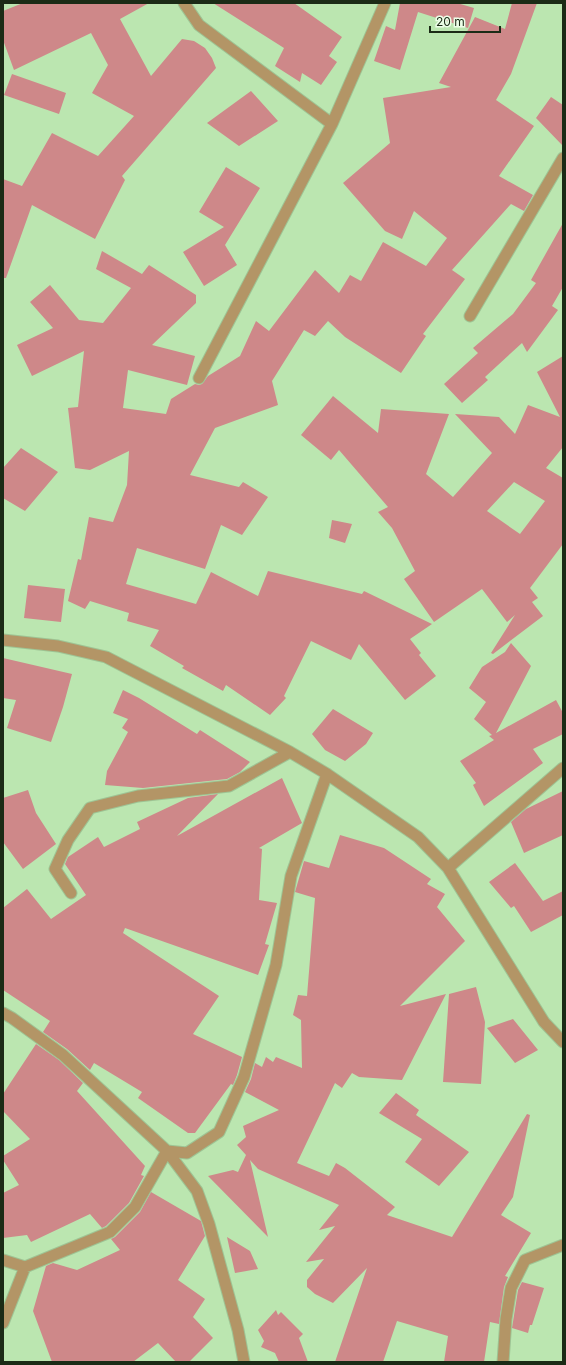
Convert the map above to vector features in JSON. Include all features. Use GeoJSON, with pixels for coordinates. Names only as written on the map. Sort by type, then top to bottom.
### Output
{"type":"FeatureCollection","features":[{"type":"Feature","properties":{"kind":"street"},"geometry":{"type":"LineString","coordinates":[[184,3],[199,25],[332,124]]}},
{"type":"Feature","properties":{"kind":"street"},"geometry":{"type":"LineString","coordinates":[[199,378],[332,124],[385,3]]}},
{"type":"Feature","properties":{"kind":"street"},"geometry":{"type":"LineString","coordinates":[[470,316],[563,158]]}},
{"type":"Feature","properties":{"kind":"street"},"geometry":{"type":"LineString","coordinates":[[3,640],[58,646],[106,657],[290,752],[327,774],[418,837],[448,868],[544,1022],[563,1042]]}},
{"type":"Feature","properties":{"kind":"street"},"geometry":{"type":"LineString","coordinates":[[71,893],[56,869],[68,840],[90,808],[138,796],[228,786],[290,752]]}},
{"type":"Feature","properties":{"kind":"street"},"geometry":{"type":"LineString","coordinates":[[448,868],[563,768]]}},
{"type":"Feature","properties":{"kind":"street"},"geometry":{"type":"LineString","coordinates":[[167,1151],[188,1153],[219,1132],[244,1077],[276,965],[291,876],[327,774]]}},
{"type":"Feature","properties":{"kind":"street"},"geometry":{"type":"LineString","coordinates":[[3,1013],[63,1055],[167,1151],[197,1191],[210,1224],[238,1330],[244,1362]]}},
{"type":"Feature","properties":{"kind":"street"},"geometry":{"type":"LineString","coordinates":[[3,1260],[25,1267],[110,1232],[135,1207],[167,1151]]}},
{"type":"Feature","properties":{"kind":"street"},"geometry":{"type":"LineString","coordinates":[[503,1362],[506,1320],[511,1288],[525,1260],[563,1245]]}},
{"type":"Feature","properties":{"kind":"street"},"geometry":{"type":"LineString","coordinates":[[3,1323],[25,1267]]}},
{"type":"Feature","properties":{"kind":"building"},"geometry":{"type":"Polygon","coordinates":[[[23,3],[149,3],[120,19],[151,76],[182,39],[194,41],[205,48],[212,58],[216,68],[122,176],[125,180],[95,239],[32,205],[6,278],[3,278],[3,179],[22,186],[52,133],[98,156],[134,116],[92,93],[108,65],[91,33],[14,70],[3,40],[3,11],[23,3]]]}},
{"type":"Feature","properties":{"kind":"building"},"geometry":{"type":"Polygon","coordinates":[[[213,3],[294,3],[342,37],[329,56],[337,62],[321,85],[302,73],[300,82],[275,66],[284,48],[213,3]]]}},
{"type":"Feature","properties":{"kind":"building"},"geometry":{"type":"Polygon","coordinates":[[[400,3],[457,3],[474,8],[468,28],[418,12],[400,70],[374,61],[386,26],[395,30],[400,3]]]}},
{"type":"Feature","properties":{"kind":"building"},"geometry":{"type":"Polygon","coordinates":[[[512,3],[537,3],[511,74],[496,100],[534,126],[499,176],[533,195],[524,211],[511,204],[452,270],[465,279],[423,334],[426,336],[401,373],[345,337],[328,321],[315,336],[304,330],[272,381],[278,405],[215,428],[190,475],[239,487],[243,482],[268,497],[242,535],[221,525],[205,569],[137,548],[126,584],[196,604],[211,572],[258,596],[268,571],[362,594],[364,591],[432,624],[410,639],[421,653],[419,655],[436,676],[405,700],[359,644],[351,660],[311,641],[284,696],[286,698],[270,715],[226,685],[223,691],[182,668],[184,666],[150,646],[159,630],[127,621],[129,613],[90,601],[85,609],[68,601],[78,559],[81,560],[89,517],[113,522],[127,485],[129,451],[90,470],[75,468],[68,408],[78,407],[84,351],[32,376],[17,345],[53,328],[30,302],[50,285],[79,320],[103,323],[131,288],[96,269],[102,251],[142,274],[149,265],[196,295],[196,303],[152,345],[195,356],[187,385],[128,370],[123,408],[166,414],[171,399],[195,384],[202,384],[208,376],[240,356],[256,321],[269,331],[315,270],[339,293],[350,275],[361,281],[383,242],[426,266],[447,238],[414,211],[402,239],[385,231],[343,183],[390,143],[383,98],[451,87],[439,83],[475,17],[505,29],[512,3]]]}},
{"type":"Feature","properties":{"kind":"building"},"geometry":{"type":"Polygon","coordinates":[[[12,74],[66,93],[59,114],[4,95],[12,74]]]}},
{"type":"Feature","properties":{"kind":"building"},"geometry":{"type":"Polygon","coordinates":[[[251,91],[278,121],[239,146],[207,123],[251,91]]]}},
{"type":"Feature","properties":{"kind":"building"},"geometry":{"type":"Polygon","coordinates":[[[551,97],[563,105],[563,146],[536,118],[551,97]]]}},
{"type":"Feature","properties":{"kind":"building"},"geometry":{"type":"Polygon","coordinates":[[[226,167],[260,188],[225,245],[237,265],[204,286],[183,252],[224,227],[199,212],[226,167]]]}},
{"type":"Feature","properties":{"kind":"building"},"geometry":{"type":"Polygon","coordinates":[[[563,223],[563,287],[552,306],[558,310],[527,352],[522,343],[485,377],[488,380],[462,403],[444,384],[478,353],[473,348],[513,314],[536,283],[531,280],[563,223]]]}},
{"type":"Feature","properties":{"kind":"building"},"geometry":{"type":"Polygon","coordinates":[[[563,356],[563,447],[546,468],[563,478],[563,544],[530,588],[538,598],[532,602],[543,616],[493,654],[491,653],[515,615],[507,622],[482,589],[434,622],[404,579],[415,571],[392,528],[378,512],[388,507],[339,450],[331,460],[301,435],[333,396],[378,433],[381,409],[449,414],[426,474],[453,497],[492,453],[455,414],[499,417],[515,434],[528,405],[560,417],[537,372],[563,356]],[[514,482],[487,511],[520,534],[545,501],[514,482]]]}},
{"type":"Feature","properties":{"kind":"building"},"geometry":{"type":"Polygon","coordinates":[[[21,448],[58,472],[25,511],[3,498],[3,468],[21,448]]]}},
{"type":"Feature","properties":{"kind":"building"},"geometry":{"type":"Polygon","coordinates":[[[332,520],[352,524],[345,543],[329,538],[332,520]]]}},
{"type":"Feature","properties":{"kind":"building"},"geometry":{"type":"Polygon","coordinates":[[[28,585],[65,589],[61,622],[24,618],[28,585]]]}},
{"type":"Feature","properties":{"kind":"building"},"geometry":{"type":"Polygon","coordinates":[[[511,643],[531,666],[496,733],[556,700],[563,713],[563,734],[533,749],[543,763],[484,806],[473,785],[476,783],[460,761],[494,740],[489,736],[492,735],[474,719],[486,702],[469,688],[482,667],[505,652],[511,643]]]}},
{"type":"Feature","properties":{"kind":"building"},"geometry":{"type":"Polygon","coordinates":[[[3,658],[72,674],[51,742],[7,728],[16,700],[3,698],[3,658]]]}},
{"type":"Feature","properties":{"kind":"building"},"geometry":{"type":"Polygon","coordinates":[[[123,690],[139,698],[197,734],[200,730],[250,762],[240,772],[227,779],[143,788],[105,785],[107,771],[128,732],[122,728],[128,719],[113,713],[123,690]]]}},
{"type":"Feature","properties":{"kind":"building"},"geometry":{"type":"Polygon","coordinates":[[[333,709],[373,733],[366,744],[345,761],[325,750],[312,734],[333,709]]]}},
{"type":"Feature","properties":{"kind":"building"},"geometry":{"type":"Polygon","coordinates":[[[282,778],[302,823],[259,848],[262,849],[259,900],[277,903],[265,944],[269,945],[258,975],[125,928],[123,933],[219,996],[193,1034],[242,1057],[233,1085],[231,1084],[195,1133],[188,1133],[138,1098],[142,1092],[94,1063],[90,1070],[67,1049],[43,1032],[50,1021],[3,990],[3,908],[27,889],[51,919],[86,895],[65,864],[68,857],[98,837],[104,847],[140,829],[137,822],[188,798],[218,794],[177,836],[282,778]]]}},
{"type":"Feature","properties":{"kind":"building"},"geometry":{"type":"Polygon","coordinates":[[[28,790],[36,813],[56,844],[23,869],[3,842],[3,798],[28,790]]]}},
{"type":"Feature","properties":{"kind":"building"},"geometry":{"type":"Polygon","coordinates":[[[563,791],[563,835],[524,853],[511,822],[526,809],[563,791]]]}},
{"type":"Feature","properties":{"kind":"building"},"geometry":{"type":"Polygon","coordinates":[[[340,835],[384,848],[431,879],[427,884],[445,894],[437,907],[465,941],[400,1006],[446,994],[402,1080],[359,1077],[352,1073],[342,1088],[335,1083],[297,1163],[329,1176],[336,1163],[345,1168],[395,1207],[387,1215],[452,1237],[527,1114],[530,1115],[513,1197],[501,1215],[531,1233],[505,1276],[508,1277],[504,1287],[499,1324],[490,1322],[484,1362],[444,1362],[448,1336],[397,1321],[383,1362],[335,1362],[367,1268],[333,1303],[315,1294],[307,1287],[307,1280],[324,1259],[306,1262],[335,1226],[319,1230],[339,1205],[258,1169],[250,1160],[268,1237],[208,1176],[233,1170],[238,1172],[246,1155],[237,1145],[246,1137],[243,1126],[279,1110],[245,1092],[251,1079],[255,1063],[262,1067],[266,1057],[273,1062],[276,1057],[302,1068],[301,1020],[293,1015],[298,995],[307,996],[315,898],[295,892],[304,861],[329,868],[340,835]]]}},
{"type":"Feature","properties":{"kind":"building"},"geometry":{"type":"Polygon","coordinates":[[[515,863],[543,901],[563,891],[563,915],[531,932],[514,906],[511,908],[489,882],[515,863]]]}},
{"type":"Feature","properties":{"kind":"building"},"geometry":{"type":"Polygon","coordinates":[[[476,987],[485,1022],[481,1084],[443,1082],[449,994],[476,987]]]}},
{"type":"Feature","properties":{"kind":"building"},"geometry":{"type":"Polygon","coordinates":[[[513,1019],[538,1050],[515,1063],[487,1028],[513,1019]]]}},
{"type":"Feature","properties":{"kind":"building"},"geometry":{"type":"Polygon","coordinates":[[[36,1044],[59,1060],[83,1083],[77,1091],[145,1166],[141,1175],[144,1176],[129,1203],[106,1226],[102,1228],[90,1214],[31,1242],[27,1235],[3,1238],[3,1193],[19,1185],[3,1160],[3,1156],[30,1139],[3,1111],[3,1094],[36,1044]]]}},
{"type":"Feature","properties":{"kind":"building"},"geometry":{"type":"Polygon","coordinates":[[[396,1093],[419,1110],[416,1115],[469,1152],[439,1186],[405,1162],[422,1139],[379,1113],[396,1093]]]}},
{"type":"Feature","properties":{"kind":"building"},"geometry":{"type":"Polygon","coordinates":[[[151,1192],[201,1221],[205,1236],[178,1280],[205,1299],[193,1317],[213,1338],[189,1362],[176,1362],[158,1343],[133,1362],[52,1362],[33,1311],[46,1266],[53,1263],[77,1270],[120,1250],[111,1239],[115,1237],[140,1212],[151,1192]]]}},
{"type":"Feature","properties":{"kind":"building"},"geometry":{"type":"Polygon","coordinates":[[[227,1237],[250,1251],[258,1269],[235,1273],[227,1237]]]}},
{"type":"Feature","properties":{"kind":"building"},"geometry":{"type":"Polygon","coordinates":[[[522,1282],[544,1288],[528,1333],[512,1328],[518,1290],[522,1282]]]}},
{"type":"Feature","properties":{"kind":"building"},"geometry":{"type":"Polygon","coordinates":[[[276,1310],[278,1315],[281,1312],[303,1334],[299,1338],[308,1362],[279,1362],[275,1353],[261,1347],[264,1341],[258,1330],[276,1310]]]}}]}
